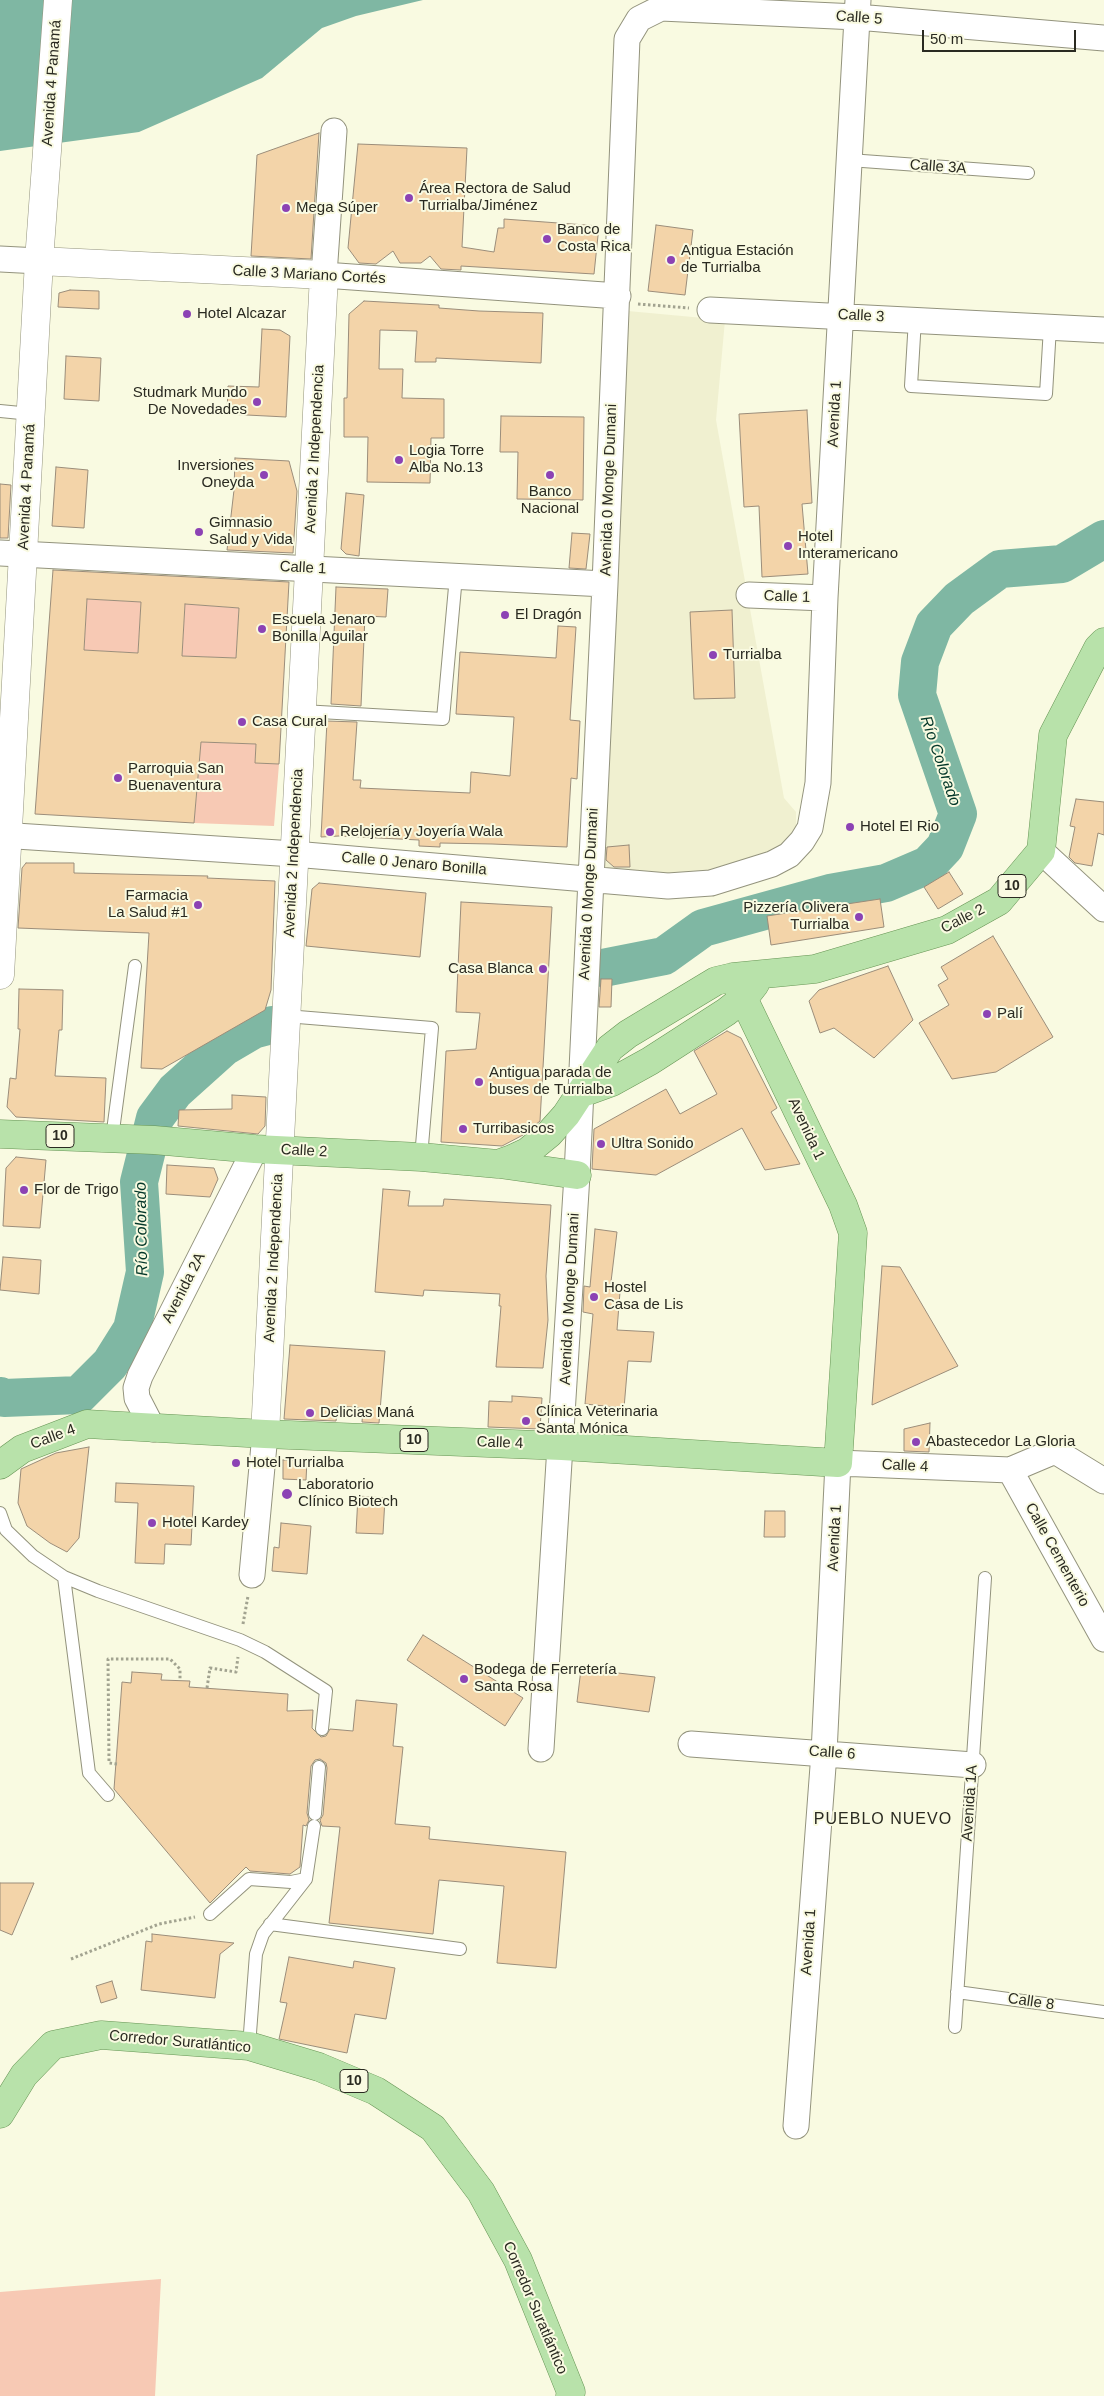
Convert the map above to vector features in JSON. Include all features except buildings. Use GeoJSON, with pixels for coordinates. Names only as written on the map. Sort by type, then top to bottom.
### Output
{"type":"FeatureCollection","features":[{"type":"Feature","properties":{"kind":"main road"},"geometry":{"type":"LineString","coordinates":[[1041,851],[1053,735],[1098,648],[1104,642]]}},
{"type":"Feature","properties":{"kind":"main road","name":"Calle 2"},"geometry":{"type":"LineString","coordinates":[[579,1094],[612,1082],[650,1062],[739,987],[764,974],[815,969],[947,930],[999,901],[1041,851]]}},
{"type":"Feature","properties":{"kind":"main road","name":"Calle 2"},"geometry":{"type":"LineString","coordinates":[[0,1134],[154,1140],[267,1150],[421,1157],[498,1164],[527,1152],[549,1134],[566,1115],[610,1048],[628,1034],[716,981],[739,987]]}},
{"type":"Feature","properties":{"kind":"main road","name":"Avenida 1"},"geometry":{"type":"LineString","coordinates":[[739,987],[843,1205],[853,1232],[838,1463]]}},
{"type":"Feature","properties":{"kind":"main road"},"geometry":{"type":"LineString","coordinates":[[498,1164],[577,1175]]}},
{"type":"Feature","properties":{"kind":"main road","name":"Calle 4"},"geometry":{"type":"LineString","coordinates":[[0,1464],[22,1448],[87,1424],[153,1429],[562,1446],[838,1463]]}},
{"type":"Feature","properties":{"kind":"main road","name":"Corredor Suratlántico"},"geometry":{"type":"LineString","coordinates":[[0,2114],[24,2074],[53,2045],[101,2035],[249,2046],[319,2067],[376,2091],[433,2128],[481,2192],[518,2260],[571,2392],[570,2396]]}},
{"type":"Feature","properties":{"kind":"street","name":"Avenida 4 Panamá"},"geometry":{"type":"LineString","coordinates":[[0,975],[12,554],[31,414],[39,261],[58,0]]}},
{"type":"Feature","properties":{"kind":"street","name":"Calle 5"},"geometry":{"type":"LineString","coordinates":[[627,39],[639,19],[661,8],[710,6],[858,9],[1104,38]]}},
{"type":"Feature","properties":{"kind":"street","name":"Avenida 1"},"geometry":{"type":"LineString","coordinates":[[810,828],[818,783],[825,598],[858,9]]}},
{"type":"Feature","properties":{"kind":"street","name":"Avenida 0 Monge Dumani"},"geometry":{"type":"LineString","coordinates":[[541,1749],[562,1446],[577,1175],[579,1094],[618,300],[627,39]]}},
{"type":"Feature","properties":{"kind":"street","name":"Avenida 2 Independencia"},"geometry":{"type":"LineString","coordinates":[[252,1575],[265,1434],[267,1150],[286,1016],[324,275],[334,131]]}},
{"type":"Feature","properties":{"kind":"street","name":"Calle 3 Mariano Cortés"},"geometry":{"type":"LineString","coordinates":[[0,259],[324,275],[618,300]]}},
{"type":"Feature","properties":{"kind":"street","name":"Calle 3"},"geometry":{"type":"LineString","coordinates":[[710,310],[840,315],[1104,330]]}},
{"type":"Feature","properties":{"kind":"street","name":"Calle 1"},"geometry":{"type":"LineString","coordinates":[[12,554],[605,584]]}},
{"type":"Feature","properties":{"kind":"street","name":"Calle 1"},"geometry":{"type":"LineString","coordinates":[[749,595],[825,598]]}},
{"type":"Feature","properties":{"kind":"street","name":"Calle 0 Jenaro Bonilla"},"geometry":{"type":"LineString","coordinates":[[4,836],[294,854],[668,886],[711,882],[772,864],[789,855],[802,841],[810,828]]}},
{"type":"Feature","properties":{"kind":"street"},"geometry":{"type":"LineString","coordinates":[[1041,851],[1104,909]]}},
{"type":"Feature","properties":{"kind":"street"},"geometry":{"type":"LineString","coordinates":[[584,1017],[600,1063]]}},
{"type":"Feature","properties":{"kind":"street","name":"Avenida 2A"},"geometry":{"type":"LineString","coordinates":[[153,1429],[137,1398],[136,1388],[140,1376],[267,1150]]}},
{"type":"Feature","properties":{"kind":"street"},"geometry":{"type":"LineString","coordinates":[[1010,1470],[1055,1451],[1104,1481]]}},
{"type":"Feature","properties":{"kind":"street","name":"Avenida 1"},"geometry":{"type":"LineString","coordinates":[[796,2126],[824,1753],[838,1463]]}},
{"type":"Feature","properties":{"kind":"street","name":"Calle 4"},"geometry":{"type":"LineString","coordinates":[[838,1463],[1010,1470]]}},
{"type":"Feature","properties":{"kind":"street","name":"Calle Cementerio"},"geometry":{"type":"LineString","coordinates":[[1010,1470],[1104,1639]]}},
{"type":"Feature","properties":{"kind":"street","name":"Calle 6"},"geometry":{"type":"LineString","coordinates":[[691,1744],[973,1765]]}},
{"type":"Feature","properties":{"kind":"lane","name":"Calle 3A"},"geometry":{"type":"LineString","coordinates":[[849,160],[1028,173]]}},
{"type":"Feature","properties":{"kind":"lane"},"geometry":{"type":"LineString","coordinates":[[915,319],[911,386],[1046,394],[1050,327]]}},
{"type":"Feature","properties":{"kind":"lane"},"geometry":{"type":"LineString","coordinates":[[0,411],[31,414]]}},
{"type":"Feature","properties":{"kind":"lane"},"geometry":{"type":"LineString","coordinates":[[302,710],[443,719],[456,576]]}},
{"type":"Feature","properties":{"kind":"lane"},"geometry":{"type":"LineString","coordinates":[[116,1138],[135,966]]}},
{"type":"Feature","properties":{"kind":"lane"},"geometry":{"type":"LineString","coordinates":[[286,1016],[432,1028],[421,1157]]}},
{"type":"Feature","properties":{"kind":"lane"},"geometry":{"type":"LineString","coordinates":[[0,1513],[6,1530],[33,1556],[64,1577],[98,1591],[240,1640],[266,1652],[326,1691],[322,1729]]}},
{"type":"Feature","properties":{"kind":"lane"},"geometry":{"type":"LineString","coordinates":[[64,1577],[89,1773],[108,1795]]}},
{"type":"Feature","properties":{"kind":"lane","name":"Avenida 1A"},"geometry":{"type":"LineString","coordinates":[[955,2028],[985,1578]]}},
{"type":"Feature","properties":{"kind":"lane"},"geometry":{"type":"LineString","coordinates":[[249,2046],[256,1954],[263,1934],[306,1879],[314,1820],[318,1767]]}},
{"type":"Feature","properties":{"kind":"lane"},"geometry":{"type":"LineString","coordinates":[[210,1914],[249,1879],[291,1882],[306,1879]]}},
{"type":"Feature","properties":{"kind":"lane"},"geometry":{"type":"LineString","coordinates":[[270,1924],[460,1950]]}},
{"type":"Feature","properties":{"kind":"lane","name":"Calle 8"},"geometry":{"type":"LineString","coordinates":[[957,1992],[1104,2012]]}},
{"type":"Feature","properties":{"kind":"path"},"geometry":{"type":"LineString","coordinates":[[618,300],[710,310]]}},
{"type":"Feature","properties":{"kind":"path"},"geometry":{"type":"LineString","coordinates":[[207,1688],[210,1668],[236,1672],[252,1575]]}},
{"type":"Feature","properties":{"kind":"path"},"geometry":{"type":"LineString","coordinates":[[116,1764],[109,1763],[108,1659],[170,1659],[180,1669],[180,1681]]}},
{"type":"Feature","properties":{"kind":"path"},"geometry":{"type":"LineString","coordinates":[[71,1959],[159,1924],[210,1914]]}},
{"type":"Feature","properties":{"kind":"shaded area"},"geometry":{"type":"Polygon","coordinates":[[[0,0],[423,0],[356,16],[322,28],[262,78],[139,132],[0,151],[0,0]]]}},
{"type":"Feature","properties":{"kind":"shaded area"},"geometry":{"type":"Polygon","coordinates":[[[628,311],[725,320],[716,420],[784,798],[796,812],[796,828],[776,850],[688,877],[597,870],[628,311]]]}},
{"type":"Feature","properties":{"kind":"shaded area"},"geometry":{"type":"Polygon","coordinates":[[[87,599],[141,602],[138,653],[84,650],[87,599]]]}},
{"type":"Feature","properties":{"kind":"shaded area"},"geometry":{"type":"Polygon","coordinates":[[[185,604],[239,608],[236,658],[182,656],[185,604]]]}},
{"type":"Feature","properties":{"kind":"shaded area"},"geometry":{"type":"Polygon","coordinates":[[[201,742],[256,744],[255,763],[279,764],[274,826],[194,823],[201,742]]]}},
{"type":"Feature","properties":{"kind":"shaded area"},"geometry":{"type":"Polygon","coordinates":[[[161,2279],[155,2396],[0,2396],[0,2292],[161,2279]]]}},
{"type":"Feature","properties":{"kind":"waterway","name":"Río Colorado"},"geometry":{"type":"LineString","coordinates":[[603,968],[664,956],[703,928],[830,893],[886,883],[928,865],[945,847],[958,814],[917,695],[920,662],[934,625],[959,599],[1000,569],[1062,564],[1104,539]]}},
{"type":"Feature","properties":{"kind":"waterway","name":"Río Colorado"},"geometry":{"type":"LineString","coordinates":[[0,1396],[4,1398],[79,1395],[110,1364],[132,1329],[145,1272],[139,1182],[155,1118],[175,1091],[224,1047],[253,1030],[272,1025]]}},
{"type":"Feature","properties":{"kind":"place","name":"Área Rectora de Salud Turrialba/Jiménez"},"geometry":{"type":"Point","coordinates":[409,198]}},
{"type":"Feature","properties":{"kind":"place","name":"Mega Súper"},"geometry":{"type":"Point","coordinates":[286,208]}},
{"type":"Feature","properties":{"kind":"place","name":"Banco de Costa Rica"},"geometry":{"type":"Point","coordinates":[547,239]}},
{"type":"Feature","properties":{"kind":"place","name":"Antigua Estación de Turrialba"},"geometry":{"type":"Point","coordinates":[671,260]}},
{"type":"Feature","properties":{"kind":"place","name":"Hotel Alcazar"},"geometry":{"type":"Point","coordinates":[187,314]}},
{"type":"Feature","properties":{"kind":"place","name":"Studmark Mundo De Novedades"},"geometry":{"type":"Point","coordinates":[257,402]}},
{"type":"Feature","properties":{"kind":"place","name":"Logia Torre Alba No.13"},"geometry":{"type":"Point","coordinates":[399,460]}},
{"type":"Feature","properties":{"kind":"place","name":"Inversiones Oneyda"},"geometry":{"type":"Point","coordinates":[264,475]}},
{"type":"Feature","properties":{"kind":"place","name":"Banco Nacional"},"geometry":{"type":"Point","coordinates":[550,475]}},
{"type":"Feature","properties":{"kind":"place","name":"Gimnasio Salud y Vida"},"geometry":{"type":"Point","coordinates":[199,532]}},
{"type":"Feature","properties":{"kind":"place","name":"Hotel Interamericano"},"geometry":{"type":"Point","coordinates":[788,546]}},
{"type":"Feature","properties":{"kind":"place","name":"El Dragón"},"geometry":{"type":"Point","coordinates":[505,615]}},
{"type":"Feature","properties":{"kind":"place","name":"Escuela Jenaro Bonilla Aguilar"},"geometry":{"type":"Point","coordinates":[262,629]}},
{"type":"Feature","properties":{"kind":"place","name":"Turrialba"},"geometry":{"type":"Point","coordinates":[713,655]}},
{"type":"Feature","properties":{"kind":"place","name":"Casa Cural"},"geometry":{"type":"Point","coordinates":[242,722]}},
{"type":"Feature","properties":{"kind":"place","name":"Parroquia San Buenaventura"},"geometry":{"type":"Point","coordinates":[118,778]}},
{"type":"Feature","properties":{"kind":"place","name":"Hotel El Rio"},"geometry":{"type":"Point","coordinates":[850,827]}},
{"type":"Feature","properties":{"kind":"place","name":"Relojería y Joyería Wala"},"geometry":{"type":"Point","coordinates":[330,832]}},
{"type":"Feature","properties":{"kind":"place","name":"Farmacia La Salud #1"},"geometry":{"type":"Point","coordinates":[198,905]}},
{"type":"Feature","properties":{"kind":"place","name":"Pizzería Olivera Turrialba"},"geometry":{"type":"Point","coordinates":[859,917]}},
{"type":"Feature","properties":{"kind":"place","name":"Casa Blanca"},"geometry":{"type":"Point","coordinates":[543,969]}},
{"type":"Feature","properties":{"kind":"place","name":"Palí"},"geometry":{"type":"Point","coordinates":[987,1014]}},
{"type":"Feature","properties":{"kind":"place","name":"Antigua parada de buses de Turrialba"},"geometry":{"type":"Point","coordinates":[479,1082]}},
{"type":"Feature","properties":{"kind":"place","name":"Turribasicos"},"geometry":{"type":"Point","coordinates":[463,1129]}},
{"type":"Feature","properties":{"kind":"place","name":"Ultra Sonido"},"geometry":{"type":"Point","coordinates":[601,1144]}},
{"type":"Feature","properties":{"kind":"place","name":"Flor de Trigo"},"geometry":{"type":"Point","coordinates":[24,1190]}},
{"type":"Feature","properties":{"kind":"place","name":"Hostel Casa de Lis"},"geometry":{"type":"Point","coordinates":[594,1297]}},
{"type":"Feature","properties":{"kind":"place","name":"Delicias Maná"},"geometry":{"type":"Point","coordinates":[310,1413]}},
{"type":"Feature","properties":{"kind":"place","name":"Clínica Veterinaria Santa Mónica"},"geometry":{"type":"Point","coordinates":[526,1421]}},
{"type":"Feature","properties":{"kind":"place","name":"Abastecedor La Gloria"},"geometry":{"type":"Point","coordinates":[916,1442]}},
{"type":"Feature","properties":{"kind":"place","name":"Hotel Turrialba"},"geometry":{"type":"Point","coordinates":[236,1463]}},
{"type":"Feature","properties":{"kind":"place","name":"Laboratorio Clínico Biotech"},"geometry":{"type":"Point","coordinates":[287,1494]}},
{"type":"Feature","properties":{"kind":"place","name":"Hotel Kardey"},"geometry":{"type":"Point","coordinates":[152,1523]}},
{"type":"Feature","properties":{"kind":"place","name":"Bodega de Ferretería Santa Rosa"},"geometry":{"type":"Point","coordinates":[464,1679]}},
{"type":"Feature","properties":{"kind":"district","name":"PUEBLO NUEVO"},"geometry":{"type":"Point","coordinates":[883,1820]}}]}
